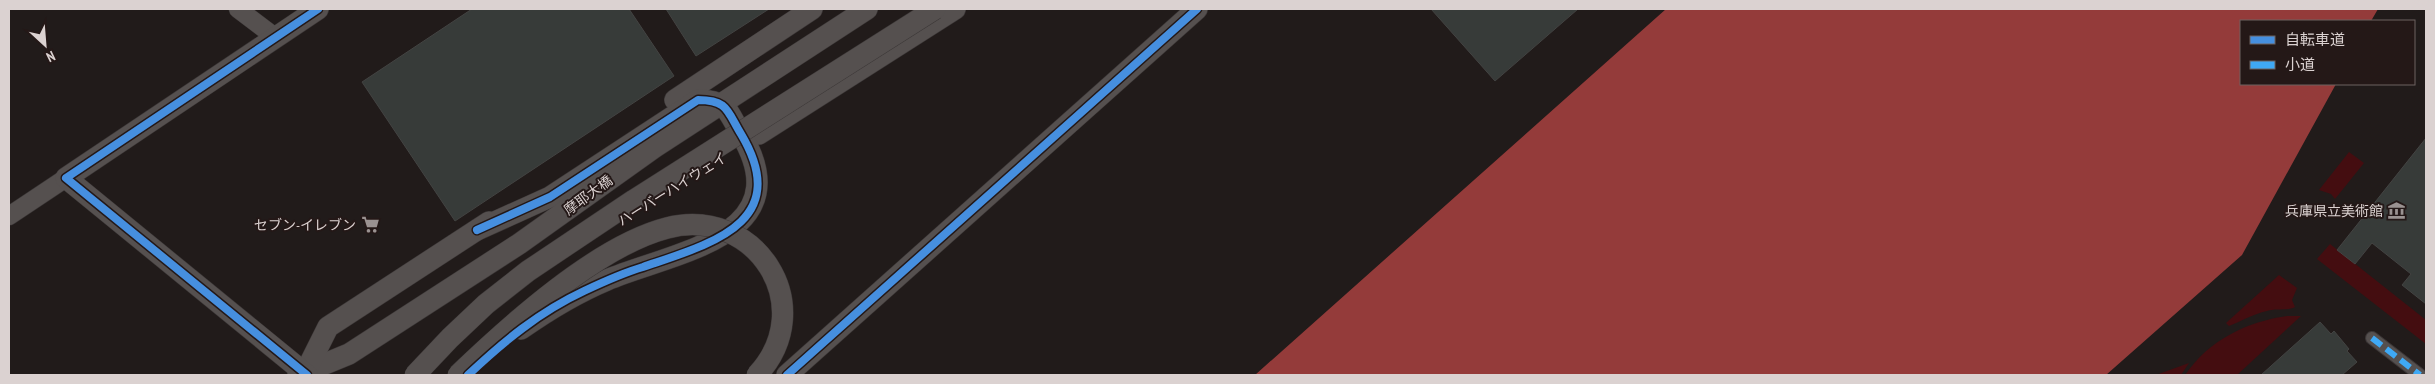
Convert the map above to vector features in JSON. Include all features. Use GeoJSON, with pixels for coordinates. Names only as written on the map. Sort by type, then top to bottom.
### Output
{"type":"FeatureCollection","features":[{"type":"Feature","properties":{"kind":"street"},"geometry":{"type":"LineString","coordinates":[[238,9],[275,37]]}},
{"type":"Feature","properties":{"kind":"street"},"geometry":{"type":"LineString","coordinates":[[9,216],[318,9]]}},
{"type":"Feature","properties":{"kind":"street"},"geometry":{"type":"LineString","coordinates":[[66,178],[303,374],[328,327],[812,9]]}},
{"type":"Feature","properties":{"kind":"street","name":"摩耶大橋"},"geometry":{"type":"LineString","coordinates":[[303,374],[349,354],[520,244],[655,147],[867,9]]}},
{"type":"Feature","properties":{"kind":"street","name":"ハーバーハイウェイ"},"geometry":{"type":"LineString","coordinates":[[415,375],[486,304],[577,236],[935,9]]}},
{"type":"Feature","properties":{"kind":"street","name":"ハーバーハイウェイ"},"geometry":{"type":"LineString","coordinates":[[431,375],[462,341],[495,311],[579,249],[955,9]]}},
{"type":"Feature","properties":{"kind":"street"},"geometry":{"type":"LineString","coordinates":[[787,375],[1198,9]]}},
{"type":"Feature","properties":{"kind":"street"},"geometry":{"type":"LineString","coordinates":[[468,375],[501,344],[540,315],[583,291],[641,267],[691,250],[735,228],[751,208],[758,186],[755,164],[750,149],[723,104],[715,100],[698,100],[550,197],[477,230]]}},
{"type":"Feature","properties":{"kind":"street"},"geometry":{"type":"LineString","coordinates":[[458,375],[507,331],[595,262],[654,232],[683,225],[697,225],[723,230],[747,243],[767,264],[780,290],[783,304],[782,333],[768,362],[757,375]]}},
{"type":"Feature","properties":{"kind":"street"},"geometry":{"type":"LineString","coordinates":[[2372,338],[2420,375]]}},
{"type":"Feature","properties":{"kind":"shaded area"},"geometry":{"type":"Polygon","coordinates":[[[1666,9],[2378,9],[2372,20],[2240,20],[2240,85],[2335,85],[2242,255],[2106,375],[1255,375],[1666,9]]]}},
{"type":"Feature","properties":{"kind":"shaded area"},"geometry":{"type":"Polygon","coordinates":[[[2349,152],[2364,163],[2335,199],[2331,194],[2319,190],[2349,152]]]}},
{"type":"Feature","properties":{"kind":"shaded area"},"geometry":{"type":"Polygon","coordinates":[[[2330,244],[2426,320],[2426,344],[2317,259],[2330,244]]]}},
{"type":"Feature","properties":{"kind":"shaded area"},"geometry":{"type":"Polygon","coordinates":[[[2279,275],[2297,288],[2292,300],[2295,307],[2262,312],[2229,326],[2226,323],[2279,275]]]}},
{"type":"Feature","properties":{"kind":"shaded area"},"geometry":{"type":"Polygon","coordinates":[[[2287,316],[2301,316],[2237,375],[2185,375],[2205,352],[2230,335],[2257,323],[2287,316]]]}},
{"type":"Feature","properties":{"kind":"shaded area"},"geometry":{"type":"Polygon","coordinates":[[[2189,363],[2181,375],[2156,375],[2189,363]]]}},
{"type":"Feature","properties":{"kind":"building"},"geometry":{"type":"Polygon","coordinates":[[[472,9],[629,9],[674,76],[455,221],[362,82],[472,9]]]}},
{"type":"Feature","properties":{"kind":"building"},"geometry":{"type":"Polygon","coordinates":[[[666,9],[769,9],[696,56],[666,9]]]}},
{"type":"Feature","properties":{"kind":"building"},"geometry":{"type":"Polygon","coordinates":[[[1431,9],[1578,9],[1495,81],[1431,9]]]}},
{"type":"Feature","properties":{"kind":"building","name":"兵庫県立美術館"},"geometry":{"type":"Polygon","coordinates":[[[2426,138],[2426,304],[2402,285],[2411,274],[2372,243],[2355,264],[2337,250],[2426,138]]]}},
{"type":"Feature","properties":{"kind":"building"},"geometry":{"type":"Polygon","coordinates":[[[2320,322],[2331,334],[2334,331],[2357,362],[2342,375],[2261,375],[2320,322]]]}},
{"type":"Feature","properties":{"kind":"marked path"},"geometry":{"type":"LineString","coordinates":[[2372,338],[2420,375]]}},
{"type":"Feature","properties":{"kind":"cycle path"},"geometry":{"type":"LineString","coordinates":[[307,375],[66,178],[318,9]]}},
{"type":"Feature","properties":{"kind":"cycle path"},"geometry":{"type":"LineString","coordinates":[[787,375],[1197,9]]}},
{"type":"Feature","properties":{"kind":"cycle path"},"geometry":{"type":"LineString","coordinates":[[468,375],[522,328],[568,299],[621,275],[694,249],[717,238],[737,225],[751,209],[757,189],[755,164],[726,108],[715,102],[698,100],[550,197],[477,230]]}},
{"type":"Feature","properties":{"kind":"place","name":"兵庫県立美術館"},"geometry":{"type":"Point","coordinates":[2397,211]}},
{"type":"Feature","properties":{"kind":"place","name":"セブン-イレブン"},"geometry":{"type":"Point","coordinates":[370,225]}}]}
